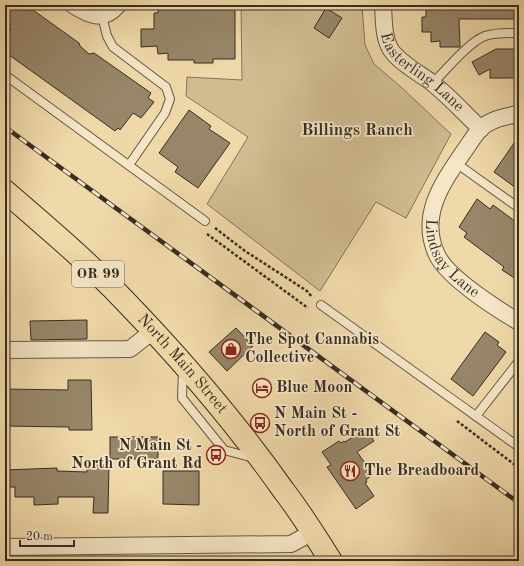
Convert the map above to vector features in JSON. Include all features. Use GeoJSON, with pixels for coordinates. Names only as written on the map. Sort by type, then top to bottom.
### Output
{"type":"FeatureCollection","features":[{"type":"Feature","properties":{"kind":"main road","name":"North Main Street"},"geometry":{"type":"LineString","coordinates":[[5,191],[70,248],[122,298],[184,365],[284,490],[331,561]]}},
{"type":"Feature","properties":{"kind":"street"},"geometry":{"type":"LineString","coordinates":[[73,5],[95,16],[102,16],[111,13],[118,5]]}},
{"type":"Feature","properties":{"kind":"street","name":"Easterling Lane"},"geometry":{"type":"LineString","coordinates":[[383,5],[386,36],[392,50],[400,60],[433,83],[480,129]]}},
{"type":"Feature","properties":{"kind":"street","name":"Lindsay Lane"},"geometry":{"type":"LineString","coordinates":[[519,114],[506,116],[480,129],[456,163],[437,195],[432,210],[431,224],[433,240],[438,256],[450,271],[462,283],[519,322]]}},
{"type":"Feature","properties":{"kind":"street"},"geometry":{"type":"LineString","coordinates":[[5,350],[130,349],[153,331]]}},
{"type":"Feature","properties":{"kind":"street"},"geometry":{"type":"LineString","coordinates":[[5,547],[291,544],[312,532]]}},
{"type":"Feature","properties":{"kind":"lane"},"geometry":{"type":"LineString","coordinates":[[102,16],[107,36],[113,47],[166,87],[170,99],[165,113],[129,165]]}},
{"type":"Feature","properties":{"kind":"lane"},"geometry":{"type":"LineString","coordinates":[[433,83],[474,42],[485,36],[519,33]]}},
{"type":"Feature","properties":{"kind":"lane"},"geometry":{"type":"LineString","coordinates":[[5,76],[205,221]]}},
{"type":"Feature","properties":{"kind":"lane"},"geometry":{"type":"LineString","coordinates":[[456,163],[519,208]]}},
{"type":"Feature","properties":{"kind":"lane"},"geometry":{"type":"LineString","coordinates":[[321,305],[519,447]]}},
{"type":"Feature","properties":{"kind":"lane"},"geometry":{"type":"LineString","coordinates":[[476,416],[519,361]]}},
{"type":"Feature","properties":{"kind":"path"},"geometry":{"type":"LineString","coordinates":[[205,221],[245,251],[307,291],[321,305]]}},
{"type":"Feature","properties":{"kind":"path"},"geometry":{"type":"LineString","coordinates":[[202,231],[309,309]]}},
{"type":"Feature","properties":{"kind":"path"},"geometry":{"type":"LineString","coordinates":[[455,420],[519,468]]}},
{"type":"Feature","properties":{"kind":"shaded area"},"geometry":{"type":"Polygon","coordinates":[[[241,5],[362,5],[365,45],[374,64],[451,134],[406,218],[376,202],[320,291],[207,204],[248,137],[186,96],[187,77],[242,80],[241,5]]]}},
{"type":"Feature","properties":{"kind":"building"},"geometry":{"type":"Polygon","coordinates":[[[5,5],[26,5],[79,43],[80,46],[89,54],[94,53],[151,93],[148,98],[154,102],[141,118],[133,113],[120,130],[118,128],[115,131],[5,52],[5,38],[11,29],[5,25],[5,5]]]}},
{"type":"Feature","properties":{"kind":"building"},"geometry":{"type":"Polygon","coordinates":[[[158,5],[235,5],[235,59],[213,59],[213,63],[194,63],[194,60],[168,60],[168,53],[158,54],[157,46],[141,47],[141,29],[154,29],[154,13],[158,13],[158,5]]]}},
{"type":"Feature","properties":{"kind":"building"},"geometry":{"type":"Polygon","coordinates":[[[426,5],[519,5],[519,19],[459,19],[460,47],[440,47],[440,41],[431,42],[431,32],[422,32],[422,17],[426,17],[426,5]]]}},
{"type":"Feature","properties":{"kind":"building"},"geometry":{"type":"Polygon","coordinates":[[[326,8],[342,18],[329,38],[314,28],[326,8]]]}},
{"type":"Feature","properties":{"kind":"building"},"geometry":{"type":"Polygon","coordinates":[[[496,49],[519,49],[519,78],[490,78],[490,69],[479,75],[472,62],[496,49]]]}},
{"type":"Feature","properties":{"kind":"building"},"geometry":{"type":"Polygon","coordinates":[[[189,110],[211,126],[209,129],[230,143],[198,188],[175,172],[178,167],[159,153],[189,110]]]}},
{"type":"Feature","properties":{"kind":"building"},"geometry":{"type":"Polygon","coordinates":[[[519,136],[519,190],[494,172],[519,136]]]}},
{"type":"Feature","properties":{"kind":"building"},"geometry":{"type":"Polygon","coordinates":[[[477,199],[490,209],[493,205],[519,224],[519,281],[502,270],[504,267],[464,237],[467,233],[459,227],[477,199]]]}},
{"type":"Feature","properties":{"kind":"building"},"geometry":{"type":"Polygon","coordinates":[[[87,320],[87,339],[31,340],[30,321],[87,320]]]}},
{"type":"Feature","properties":{"kind":"building","name":"The Spot Cannabis Collective"},"geometry":{"type":"Polygon","coordinates":[[[236,328],[253,346],[227,371],[209,352],[236,328]]]}},
{"type":"Feature","properties":{"kind":"building"},"geometry":{"type":"Polygon","coordinates":[[[485,332],[499,342],[497,345],[506,352],[473,396],[451,379],[485,332]]]}},
{"type":"Feature","properties":{"kind":"building"},"geometry":{"type":"Polygon","coordinates":[[[68,380],[91,380],[92,430],[69,430],[69,427],[5,426],[5,389],[68,390],[68,380]]]}},
{"type":"Feature","properties":{"kind":"building","name":"The Breadboard"},"geometry":{"type":"Polygon","coordinates":[[[366,429],[374,441],[357,452],[373,474],[366,480],[367,482],[365,483],[374,496],[356,509],[327,467],[331,465],[322,452],[339,441],[341,443],[344,441],[345,442],[366,429]]]}},
{"type":"Feature","properties":{"kind":"building"},"geometry":{"type":"Polygon","coordinates":[[[110,437],[158,437],[158,459],[110,459],[110,437]]]}},
{"type":"Feature","properties":{"kind":"building"},"geometry":{"type":"Polygon","coordinates":[[[87,462],[109,462],[108,513],[93,513],[94,497],[58,497],[58,504],[34,505],[34,497],[15,497],[15,487],[5,487],[5,470],[57,468],[57,471],[87,472],[87,462]]]}},
{"type":"Feature","properties":{"kind":"building"},"geometry":{"type":"Polygon","coordinates":[[[163,471],[199,471],[199,505],[163,504],[163,471]]]}},
{"type":"Feature","properties":{"kind":"railway"},"geometry":{"type":"LineString","coordinates":[[5,127],[519,503]]}},
{"type":"Feature","properties":{"kind":"place","name":"The Spot Cannabis Collective"},"geometry":{"type":"Point","coordinates":[231,349]}},
{"type":"Feature","properties":{"kind":"place","name":"Blue Moon"},"geometry":{"type":"Point","coordinates":[262,388]}},
{"type":"Feature","properties":{"kind":"place","name":"N Main St - North of Grant St"},"geometry":{"type":"Point","coordinates":[260,423]}},
{"type":"Feature","properties":{"kind":"place","name":"N Main St - North of Grant Rd"},"geometry":{"type":"Point","coordinates":[216,455]}},
{"type":"Feature","properties":{"kind":"place","name":"The Breadboard"},"geometry":{"type":"Point","coordinates":[350,471]}},
{"type":"Feature","properties":{"kind":"district","name":"Billings Ranch"},"geometry":{"type":"Point","coordinates":[357,130]}}]}
